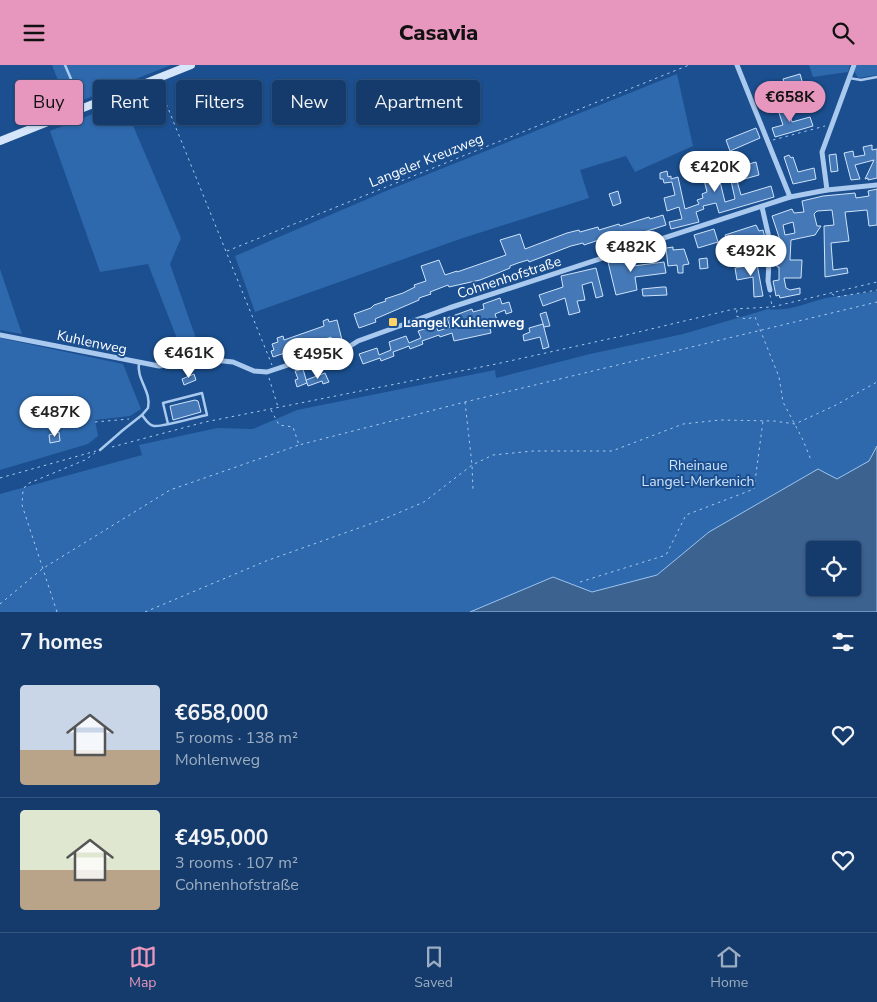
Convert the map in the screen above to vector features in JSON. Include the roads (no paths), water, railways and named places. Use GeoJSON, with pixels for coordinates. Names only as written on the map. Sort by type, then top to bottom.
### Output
{"type":"FeatureCollection","features":[{"type":"Feature","properties":{"kind":"street"},"geometry":{"type":"LineString","coordinates":[[0,141],[190,65]]}},
{"type":"Feature","properties":{"kind":"street"},"geometry":{"type":"LineString","coordinates":[[737,65],[790,197]]}},
{"type":"Feature","properties":{"kind":"street"},"geometry":{"type":"LineString","coordinates":[[826,190],[822,157],[854,65]]}},
{"type":"Feature","properties":{"kind":"street","name":"Cohnenhofstraße"},"geometry":{"type":"LineString","coordinates":[[267,372],[330,351],[347,348],[358,341],[449,307],[790,197],[826,190],[877,185]]}},
{"type":"Feature","properties":{"kind":"street"},"geometry":{"type":"LineString","coordinates":[[762,207],[770,243],[768,281],[770,290]]}},
{"type":"Feature","properties":{"kind":"street","name":"Kuhlenweg"},"geometry":{"type":"LineString","coordinates":[[0,335],[159,366],[187,359],[213,360],[233,362],[254,371],[267,372]]}},
{"type":"Feature","properties":{"kind":"lane"},"geometry":{"type":"LineString","coordinates":[[65,65],[84,108]]}},
{"type":"Feature","properties":{"kind":"lane"},"geometry":{"type":"LineString","coordinates":[[849,78],[862,80],[877,77]]}},
{"type":"Feature","properties":{"kind":"lane"},"geometry":{"type":"LineString","coordinates":[[100,450],[122,429],[146,411],[149,404],[148,395],[138,370],[140,363]]}},
{"type":"Feature","properties":{"kind":"lane"},"geometry":{"type":"LineString","coordinates":[[142,415],[154,427],[168,424],[206,415],[202,393],[163,403],[168,424]]}},
{"type":"Feature","properties":{"kind":"place","name":"Langel Kuhlenweg"},"geometry":{"type":"Point","coordinates":[393,322]}},
{"type":"Feature","properties":{"kind":"park label","name":"Rheinaue Langel-Merkenich"},"geometry":{"type":"Point","coordinates":[698,473]}}]}
